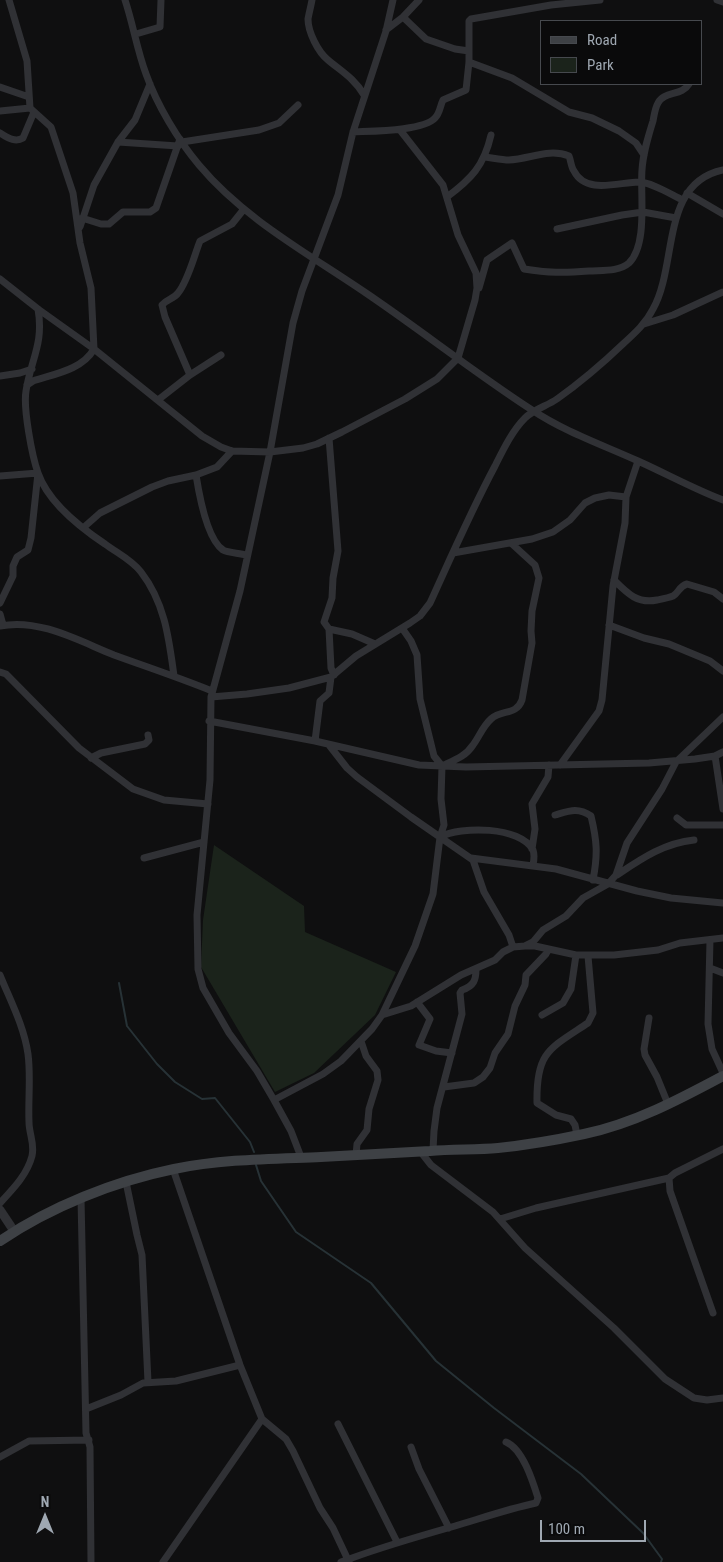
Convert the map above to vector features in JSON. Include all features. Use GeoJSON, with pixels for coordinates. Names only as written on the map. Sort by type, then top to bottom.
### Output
{"type":"FeatureCollection","features":[{"type":"Feature","properties":{"kind":"main road"},"geometry":{"type":"LineString","coordinates":[[0,1241],[14,1231],[80,1198],[126,1182],[173,1169],[254,1160],[498,1148],[577,1135],[620,1123],[668,1104],[723,1074]]}},
{"type":"Feature","properties":{"kind":"street"},"geometry":{"type":"LineString","coordinates":[[0,134],[12,140],[23,138],[32,110],[27,61],[8,0]]}},
{"type":"Feature","properties":{"kind":"street"},"geometry":{"type":"LineString","coordinates":[[125,0],[150,84],[180,143],[204,171],[244,209],[278,235],[314,257],[534,411],[580,436],[723,500]]}},
{"type":"Feature","properties":{"kind":"street"},"geometry":{"type":"LineString","coordinates":[[136,34],[160,27],[161,0]]}},
{"type":"Feature","properties":{"kind":"street"},"geometry":{"type":"LineString","coordinates":[[312,0],[308,19],[309,28],[321,52],[326,59],[339,67],[359,86],[364,95]]}},
{"type":"Feature","properties":{"kind":"street"},"geometry":{"type":"LineString","coordinates":[[301,1157],[291,1131],[274,1100],[203,988],[198,969],[197,915],[208,804],[211,694],[240,590],[246,555],[270,452],[291,330],[302,291],[338,194],[353,132],[386,31],[393,0]]}},
{"type":"Feature","properties":{"kind":"street"},"geometry":{"type":"LineString","coordinates":[[386,31],[419,0]]}},
{"type":"Feature","properties":{"kind":"street"},"geometry":{"type":"LineString","coordinates":[[353,132],[400,130],[434,120],[443,100],[466,90],[471,19],[600,0]]}},
{"type":"Feature","properties":{"kind":"street"},"geometry":{"type":"LineString","coordinates":[[717,0],[723,2]]}},
{"type":"Feature","properties":{"kind":"street"},"geometry":{"type":"LineString","coordinates":[[403,17],[426,39],[455,49],[469,51]]}},
{"type":"Feature","properties":{"kind":"street"},"geometry":{"type":"LineString","coordinates":[[469,62],[512,78],[569,112],[592,118],[619,131],[636,143],[644,155]]}},
{"type":"Feature","properties":{"kind":"street"},"geometry":{"type":"LineString","coordinates":[[79,233],[82,218],[94,185],[118,142],[135,120],[150,84]]}},
{"type":"Feature","properties":{"kind":"street"},"geometry":{"type":"LineString","coordinates":[[0,279],[38,309],[94,348],[202,436],[221,448],[232,451],[270,452],[303,448],[329,438],[437,380],[458,358],[487,260],[512,243],[524,268],[548,273],[611,270],[621,268],[629,263],[635,254],[643,212],[641,182],[644,155],[658,103],[665,97],[681,92],[688,85]]}},
{"type":"Feature","properties":{"kind":"street"},"geometry":{"type":"LineString","coordinates":[[0,87],[30,97]]}},
{"type":"Feature","properties":{"kind":"street"},"geometry":{"type":"LineString","coordinates":[[118,142],[180,143],[258,130],[279,123],[298,105]]}},
{"type":"Feature","properties":{"kind":"street"},"geometry":{"type":"LineString","coordinates":[[0,111],[32,110],[51,127],[73,193],[79,233],[91,288],[94,348],[90,356],[82,363],[33,381],[27,386]]}},
{"type":"Feature","properties":{"kind":"street"},"geometry":{"type":"LineString","coordinates":[[400,130],[443,185],[458,235],[476,274],[477,288],[475,300]]}},
{"type":"Feature","properties":{"kind":"street"},"geometry":{"type":"LineString","coordinates":[[447,197],[468,180],[485,157],[491,136]]}},
{"type":"Feature","properties":{"kind":"street"},"geometry":{"type":"LineString","coordinates":[[82,218],[108,224],[123,212],[150,212],[156,208],[180,143]]}},
{"type":"Feature","properties":{"kind":"street"},"geometry":{"type":"LineString","coordinates":[[485,157],[507,160],[526,158],[542,153],[565,155],[569,156],[576,176],[585,182],[599,186],[641,182],[683,200]]}},
{"type":"Feature","properties":{"kind":"street"},"geometry":{"type":"LineString","coordinates":[[0,614],[2,625],[24,625],[48,629],[71,636],[114,655],[174,676],[211,694],[247,694],[289,688],[332,676],[356,656],[420,616],[425,610],[453,553],[473,506],[499,458],[520,425],[534,411],[550,403],[597,368],[643,324],[653,310],[662,290],[676,218],[687,192],[707,175],[723,170]]}},
{"type":"Feature","properties":{"kind":"street"},"geometry":{"type":"LineString","coordinates":[[687,192],[723,214]]}},
{"type":"Feature","properties":{"kind":"street"},"geometry":{"type":"LineString","coordinates":[[190,375],[165,317],[162,305],[177,296],[182,288],[200,241],[232,224],[244,209]]}},
{"type":"Feature","properties":{"kind":"street"},"geometry":{"type":"LineString","coordinates":[[557,229],[622,214],[643,212],[676,218]]}},
{"type":"Feature","properties":{"kind":"street"},"geometry":{"type":"LineString","coordinates":[[643,324],[673,315],[723,292]]}},
{"type":"Feature","properties":{"kind":"street"},"geometry":{"type":"LineString","coordinates":[[38,309],[41,325],[27,386],[26,406],[38,473],[44,487],[54,500],[83,528],[132,563],[149,584],[164,616],[174,676]]}},
{"type":"Feature","properties":{"kind":"street"},"geometry":{"type":"LineString","coordinates":[[158,400],[190,375],[221,355]]}},
{"type":"Feature","properties":{"kind":"street"},"geometry":{"type":"LineString","coordinates":[[0,376],[32,369]]}},
{"type":"Feature","properties":{"kind":"street"},"geometry":{"type":"LineString","coordinates":[[315,741],[320,701],[329,693],[332,676],[329,629],[324,622],[332,594],[338,551],[329,438]]}},
{"type":"Feature","properties":{"kind":"street"},"geometry":{"type":"LineString","coordinates":[[83,528],[100,513],[152,487],[168,481],[196,476],[217,467],[232,451]]}},
{"type":"Feature","properties":{"kind":"street"},"geometry":{"type":"LineString","coordinates":[[560,765],[599,711],[603,694],[614,580],[625,523],[626,497],[638,461]]}},
{"type":"Feature","properties":{"kind":"street"},"geometry":{"type":"LineString","coordinates":[[0,476],[38,473]]}},
{"type":"Feature","properties":{"kind":"street"},"geometry":{"type":"LineString","coordinates":[[0,603],[13,576],[13,566],[17,557],[28,550],[38,473]]}},
{"type":"Feature","properties":{"kind":"street"},"geometry":{"type":"LineString","coordinates":[[196,476],[202,506],[214,539],[224,550],[246,555]]}},
{"type":"Feature","properties":{"kind":"street"},"geometry":{"type":"LineString","coordinates":[[453,553],[532,539],[553,532],[570,520],[585,503],[595,498],[609,495],[626,497]]}},
{"type":"Feature","properties":{"kind":"street"},"geometry":{"type":"LineString","coordinates":[[442,766],[463,756],[472,747],[492,718],[504,712],[516,710],[522,700],[532,643],[532,611],[539,578],[535,565],[511,543]]}},
{"type":"Feature","properties":{"kind":"street"},"geometry":{"type":"LineString","coordinates":[[614,580],[630,596],[643,602],[670,597],[687,584],[714,592],[723,599]]}},
{"type":"Feature","properties":{"kind":"street"},"geometry":{"type":"LineString","coordinates":[[609,625],[644,638],[669,644],[710,661],[723,671]]}},
{"type":"Feature","properties":{"kind":"street"},"geometry":{"type":"LineString","coordinates":[[274,1100],[322,1074],[341,1061],[361,1041],[382,1015],[415,946],[433,894],[440,837],[444,825],[441,799],[442,766],[434,756],[420,699],[417,655],[411,641],[402,628]]}},
{"type":"Feature","properties":{"kind":"street"},"geometry":{"type":"LineString","coordinates":[[329,629],[352,634],[375,644]]}},
{"type":"Feature","properties":{"kind":"street"},"geometry":{"type":"LineString","coordinates":[[0,672],[6,674],[48,719],[91,758],[133,789],[150,796],[171,801],[208,804]]}},
{"type":"Feature","properties":{"kind":"street"},"geometry":{"type":"LineString","coordinates":[[616,876],[627,843],[662,789],[676,762],[723,717]]}},
{"type":"Feature","properties":{"kind":"street"},"geometry":{"type":"LineString","coordinates":[[209,720],[315,741],[419,765],[466,767],[676,762],[715,756],[723,752]]}},
{"type":"Feature","properties":{"kind":"street"},"geometry":{"type":"LineString","coordinates":[[91,758],[101,753],[145,744],[149,740],[148,735]]}},
{"type":"Feature","properties":{"kind":"street"},"geometry":{"type":"LineString","coordinates":[[328,745],[357,777],[469,857],[477,860],[496,860],[556,869],[608,884],[671,898],[723,903]]}},
{"type":"Feature","properties":{"kind":"street"},"geometry":{"type":"LineString","coordinates":[[715,756],[723,809]]}},
{"type":"Feature","properties":{"kind":"street"},"geometry":{"type":"LineString","coordinates":[[534,866],[532,849],[535,829],[532,804],[548,777],[549,765]]}},
{"type":"Feature","properties":{"kind":"street"},"geometry":{"type":"LineString","coordinates":[[555,815],[572,811],[584,811],[591,816],[597,842],[593,880]]}},
{"type":"Feature","properties":{"kind":"street"},"geometry":{"type":"LineString","coordinates":[[677,818],[686,825],[723,825]]}},
{"type":"Feature","properties":{"kind":"street"},"geometry":{"type":"LineString","coordinates":[[440,837],[448,833],[461,831],[487,830],[512,835],[523,840],[532,849]]}},
{"type":"Feature","properties":{"kind":"street"},"geometry":{"type":"LineString","coordinates":[[525,946],[533,942],[550,924],[566,916],[583,898],[608,884],[616,876],[656,851],[673,844],[694,840]]}},
{"type":"Feature","properties":{"kind":"street"},"geometry":{"type":"LineString","coordinates":[[144,858],[204,842]]}},
{"type":"Feature","properties":{"kind":"street"},"geometry":{"type":"LineString","coordinates":[[469,857],[475,865],[484,892],[509,935],[513,947]]}},
{"type":"Feature","properties":{"kind":"street"},"geometry":{"type":"LineString","coordinates":[[382,1015],[411,1006],[461,975],[495,960],[503,952],[513,947],[535,946],[548,950],[588,956],[632,954],[666,948],[680,943],[723,938]]}},
{"type":"Feature","properties":{"kind":"street"},"geometry":{"type":"LineString","coordinates":[[710,940],[709,1032],[712,1049],[723,1074]]}},
{"type":"Feature","properties":{"kind":"street"},"geometry":{"type":"LineString","coordinates":[[444,1087],[474,1083],[483,1077],[490,1068],[495,1053],[508,1034],[515,1006],[525,985],[526,975],[548,950]]}},
{"type":"Feature","properties":{"kind":"street"},"geometry":{"type":"LineString","coordinates":[[542,1015],[563,1003],[570,989],[576,955]]}},
{"type":"Feature","properties":{"kind":"street"},"geometry":{"type":"LineString","coordinates":[[577,1135],[575,1125],[571,1119],[556,1115],[537,1103],[537,1084],[542,1061],[548,1052],[557,1043],[588,1023],[592,1018],[593,1006],[588,956]]}},
{"type":"Feature","properties":{"kind":"street"},"geometry":{"type":"LineString","coordinates":[[710,968],[723,973]]}},
{"type":"Feature","properties":{"kind":"street"},"geometry":{"type":"LineString","coordinates":[[434,1150],[434,1124],[462,1014],[460,993],[474,983],[476,969]]}},
{"type":"Feature","properties":{"kind":"street"},"geometry":{"type":"LineString","coordinates":[[0,974],[24,1036],[28,1052],[29,1123],[33,1154],[27,1170],[19,1182],[0,1203]]}},
{"type":"Feature","properties":{"kind":"street"},"geometry":{"type":"LineString","coordinates":[[418,1002],[430,1019],[419,1045],[436,1051],[452,1053]]}},
{"type":"Feature","properties":{"kind":"street"},"geometry":{"type":"LineString","coordinates":[[649,1018],[644,1049],[645,1056],[657,1077],[668,1104]]}},
{"type":"Feature","properties":{"kind":"street"},"geometry":{"type":"LineString","coordinates":[[356,1155],[357,1144],[367,1130],[369,1109],[378,1080],[377,1071],[366,1056],[361,1041]]}},
{"type":"Feature","properties":{"kind":"street"},"geometry":{"type":"LineString","coordinates":[[500,1219],[536,1208],[670,1178],[675,1173],[723,1149]]}},
{"type":"Feature","properties":{"kind":"street"},"geometry":{"type":"LineString","coordinates":[[420,1151],[431,1165],[500,1219],[525,1248],[614,1328],[665,1379],[694,1398],[707,1400],[723,1398]]}},
{"type":"Feature","properties":{"kind":"street"},"geometry":{"type":"LineString","coordinates":[[173,1169],[240,1365],[262,1419],[277,1430],[290,1445],[346,1561],[397,1542],[538,1501],[520,1452],[506,1442]]}},
{"type":"Feature","properties":{"kind":"street"},"geometry":{"type":"LineString","coordinates":[[670,1178],[670,1191],[713,1313]]}},
{"type":"Feature","properties":{"kind":"street"},"geometry":{"type":"LineString","coordinates":[[126,1182],[142,1255],[148,1382]]}},
{"type":"Feature","properties":{"kind":"street"},"geometry":{"type":"LineString","coordinates":[[80,1198],[86,1433],[89,1440],[91,1562]]}},
{"type":"Feature","properties":{"kind":"street"},"geometry":{"type":"LineString","coordinates":[[0,1210],[14,1231]]}},
{"type":"Feature","properties":{"kind":"street"},"geometry":{"type":"LineString","coordinates":[[86,1409],[148,1382],[176,1381],[240,1365]]}},
{"type":"Feature","properties":{"kind":"street"},"geometry":{"type":"LineString","coordinates":[[163,1562],[262,1419]]}},
{"type":"Feature","properties":{"kind":"street"},"geometry":{"type":"LineString","coordinates":[[338,1424],[397,1542]]}},
{"type":"Feature","properties":{"kind":"street"},"geometry":{"type":"LineString","coordinates":[[0,1457],[30,1441],[89,1440]]}},
{"type":"Feature","properties":{"kind":"street"},"geometry":{"type":"LineString","coordinates":[[411,1446],[419,1470],[449,1528]]}},
{"type":"Feature","properties":{"kind":"green space"},"geometry":{"type":"Polygon","coordinates":[[[214,845],[304,906],[305,932],[396,972],[375,1015],[314,1073],[275,1092],[201,967],[203,920],[214,845]]]}},
{"type":"Feature","properties":{"kind":"waterway"},"geometry":{"type":"LineString","coordinates":[[119,983],[127,1026],[157,1064],[175,1082],[202,1099],[215,1098],[250,1142],[254,1152]]}},
{"type":"Feature","properties":{"kind":"waterway"},"geometry":{"type":"LineString","coordinates":[[256,1165],[261,1181],[296,1232],[371,1283],[436,1361],[581,1474],[643,1533],[662,1559],[661,1562]]}}]}
